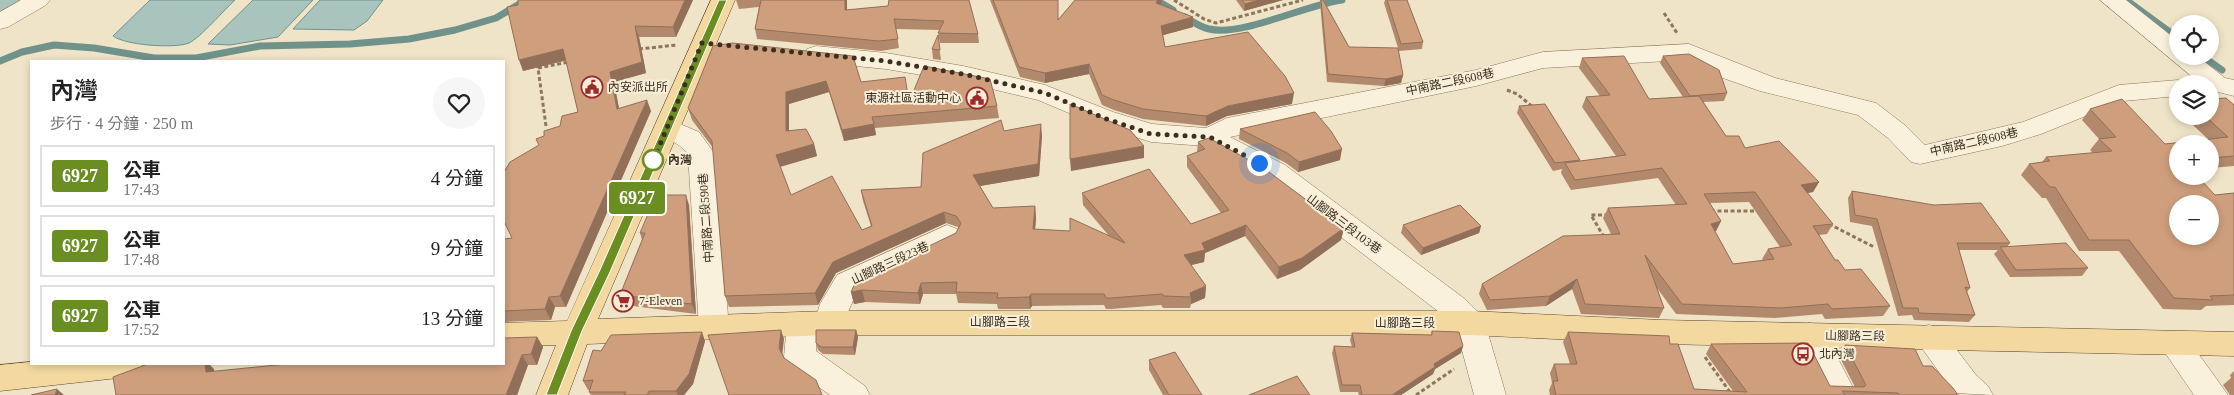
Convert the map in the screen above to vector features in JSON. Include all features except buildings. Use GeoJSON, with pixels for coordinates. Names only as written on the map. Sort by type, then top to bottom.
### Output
{"type":"FeatureCollection","features":[{"type":"Feature","properties":{"kind":"main road"},"geometry":{"type":"LineString","coordinates":[[552,395],[577,331],[668,128],[702,43],[723,0]]}},
{"type":"Feature","properties":{"kind":"main road","name":"山腳路三段"},"geometry":{"type":"LineString","coordinates":[[505,335],[815,323],[1070,321],[1470,323],[1688,332],[2234,344]]}},
{"type":"Feature","properties":{"kind":"main road"},"geometry":{"type":"LineString","coordinates":[[0,378],[118,365]]}},
{"type":"Feature","properties":{"kind":"lane"},"geometry":{"type":"LineString","coordinates":[[0,22],[38,0]]}},
{"type":"Feature","properties":{"kind":"lane"},"geometry":{"type":"LineString","coordinates":[[2112,0],[2169,47]]}},
{"type":"Feature","properties":{"kind":"lane"},"geometry":{"type":"LineString","coordinates":[[702,43],[730,46]]}},
{"type":"Feature","properties":{"kind":"lane","name":"中南路二段608巷"},"geometry":{"type":"LineString","coordinates":[[796,52],[886,61],[963,74],[1045,93],[1104,118],[1151,134],[1210,137],[1227,127],[1476,78],[1543,60],[1689,52],[1729,71],[1769,85],[1867,109],[1897,132],[1920,155],[2002,137],[2032,128],[2119,93],[2169,89]]}},
{"type":"Feature","properties":{"kind":"lane"},"geometry":{"type":"LineString","coordinates":[[2193,65],[2220,86]]}},
{"type":"Feature","properties":{"kind":"lane","name":"中南路二段590巷"},"geometry":{"type":"LineString","coordinates":[[668,128],[690,138],[701,153],[714,327]]}},
{"type":"Feature","properties":{"kind":"lane","name":"山腳路三段103巷"},"geometry":{"type":"LineString","coordinates":[[1210,137],[1275,172],[1454,307],[1470,323]]}},
{"type":"Feature","properties":{"kind":"lane","name":"山腳路三段23巷"},"geometry":{"type":"LineString","coordinates":[[854,395],[800,357],[815,323],[835,304],[847,283],[947,236]]}},
{"type":"Feature","properties":{"kind":"lane"},"geometry":{"type":"LineString","coordinates":[[1470,323],[1490,395]]}},
{"type":"Feature","properties":{"kind":"lane"},"geometry":{"type":"LineString","coordinates":[[1810,335],[1841,395]]}},
{"type":"Feature","properties":{"kind":"lane"},"geometry":{"type":"LineString","coordinates":[[1929,337],[1965,384],[1977,395]]}},
{"type":"Feature","properties":{"kind":"lane"},"geometry":{"type":"LineString","coordinates":[[2174,344],[2212,395]]}},
{"type":"Feature","properties":{"kind":"path"},"geometry":{"type":"LineString","coordinates":[[1174,0],[1204,19],[1216,23],[1304,0]]}},
{"type":"Feature","properties":{"kind":"path"},"geometry":{"type":"LineString","coordinates":[[630,51],[702,43]]}},
{"type":"Feature","properties":{"kind":"path"},"geometry":{"type":"LineString","coordinates":[[546,126],[538,68],[575,61]]}},
{"type":"Feature","properties":{"kind":"path"},"geometry":{"type":"LineString","coordinates":[[1476,78],[1517,94],[1535,109]]}},
{"type":"Feature","properties":{"kind":"path"},"geometry":{"type":"LineString","coordinates":[[1704,212],[1766,212]]}},
{"type":"Feature","properties":{"kind":"path"},"geometry":{"type":"LineString","coordinates":[[1606,240],[1591,215],[1610,215]]}},
{"type":"Feature","properties":{"kind":"path"},"geometry":{"type":"LineString","coordinates":[[1819,221],[1838,226],[1874,247]]}},
{"type":"Feature","properties":{"kind":"path"},"geometry":{"type":"LineString","coordinates":[[1688,332],[1732,395]]}},
{"type":"Feature","properties":{"kind":"path"},"geometry":{"type":"LineString","coordinates":[[1416,395],[1442,376],[1478,356]]}},
{"type":"Feature","properties":{"kind":"water"},"geometry":{"type":"Polygon","coordinates":[[[150,0],[235,0],[206,30],[189,43],[172,46],[138,44],[113,36],[150,0]]]}},
{"type":"Feature","properties":{"kind":"water"},"geometry":{"type":"Polygon","coordinates":[[[253,0],[313,0],[278,37],[230,45],[208,44],[253,0]]]}},
{"type":"Feature","properties":{"kind":"water"},"geometry":{"type":"Polygon","coordinates":[[[320,0],[383,0],[367,21],[354,30],[293,29],[320,0]]]}},
{"type":"Feature","properties":{"kind":"waterway"},"geometry":{"type":"LineString","coordinates":[[0,5],[9,0]]}},
{"type":"Feature","properties":{"kind":"waterway"},"geometry":{"type":"LineString","coordinates":[[0,61],[22,52],[54,45],[94,48],[154,58],[196,58],[260,46],[350,44],[409,39],[455,30],[496,18],[526,0]]}},
{"type":"Feature","properties":{"kind":"waterway"},"geometry":{"type":"LineString","coordinates":[[1156,0],[1173,10]]}},
{"type":"Feature","properties":{"kind":"waterway"},"geometry":{"type":"LineString","coordinates":[[1185,17],[1209,29],[1238,29],[1342,0]]}},
{"type":"Feature","properties":{"kind":"waterway"},"geometry":{"type":"LineString","coordinates":[[2126,0],[2169,31]]}},
{"type":"Feature","properties":{"kind":"waterway"},"geometry":{"type":"LineString","coordinates":[[2215,65],[2222,70]]}},
{"type":"Feature","properties":{"kind":"bus line","name":"6927"},"geometry":{"type":"LineString","coordinates":[[552,395],[577,331],[668,128],[702,43],[723,0]]}},
{"type":"Feature","properties":{"kind":"place","name":"內安派出所"},"geometry":{"type":"Point","coordinates":[592,87]}},
{"type":"Feature","properties":{"kind":"place","name":"東源社區活動中心"},"geometry":{"type":"Point","coordinates":[977,98]}},
{"type":"Feature","properties":{"kind":"place","name":"內灣"},"geometry":{"type":"Point","coordinates":[653,160]}},
{"type":"Feature","properties":{"kind":"place","name":"7-Eleven"},"geometry":{"type":"Point","coordinates":[623,301]}},
{"type":"Feature","properties":{"kind":"place","name":"北內灣"},"geometry":{"type":"Point","coordinates":[1803,354]}},
{"type":"Feature","properties":{"kind":"route"},"geometry":{"type":"LineString","coordinates":[[653,160],[652,164],[702,43],[886,61],[963,74],[1045,93],[1104,118],[1151,134],[1210,137],[1259,163]]}}]}
